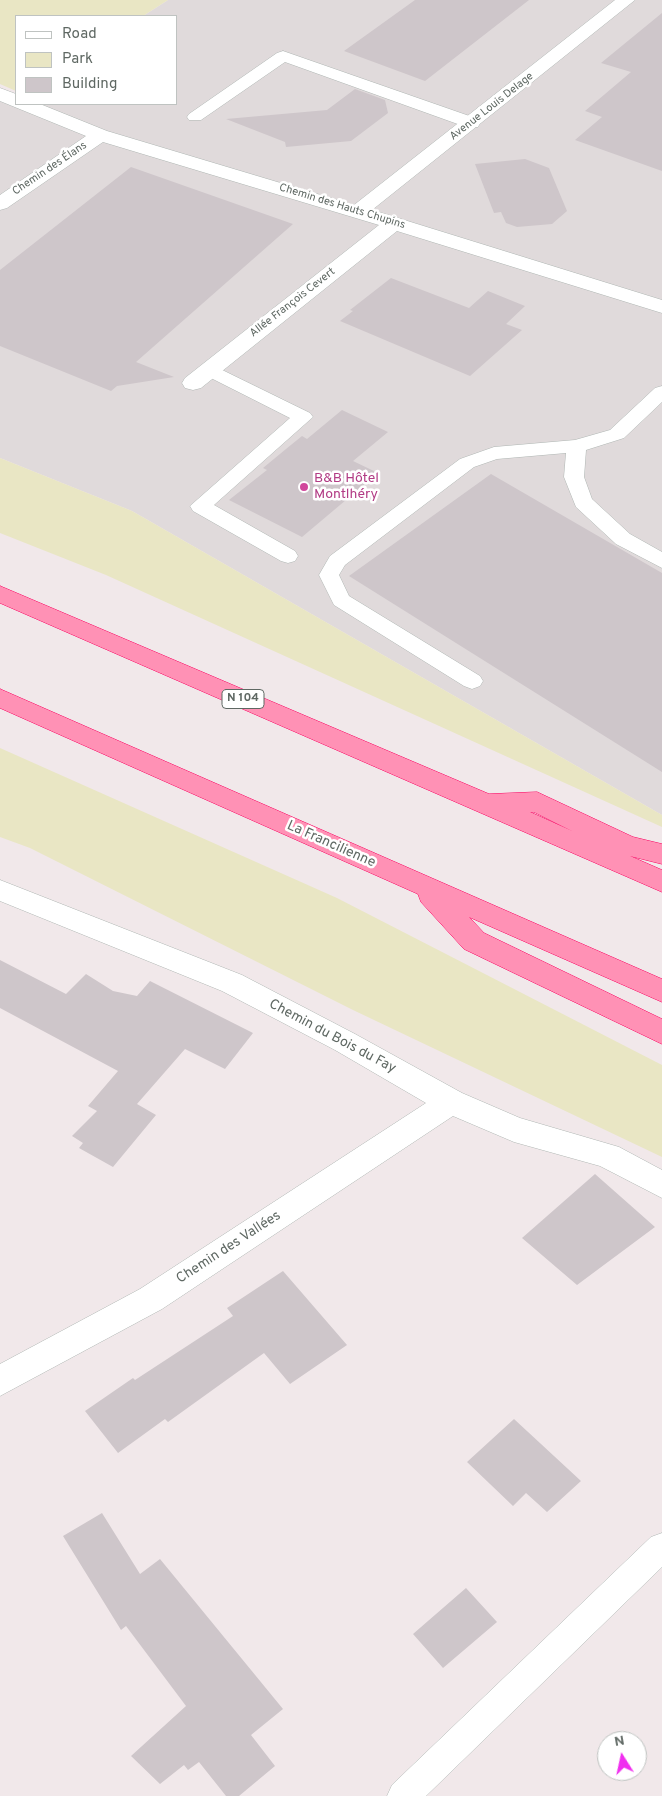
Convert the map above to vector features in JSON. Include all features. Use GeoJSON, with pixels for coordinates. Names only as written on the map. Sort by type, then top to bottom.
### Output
{"type":"FeatureCollection","features":[{"type":"Feature","properties":{"kind":"highway","name":"N 104"},"geometry":{"type":"LineString","coordinates":[[0,594],[485,803],[662,882]]}},
{"type":"Feature","properties":{"kind":"highway","name":"La Francilienne"},"geometry":{"type":"LineString","coordinates":[[0,698],[662,990]]}},
{"type":"Feature","properties":{"kind":"highway"},"geometry":{"type":"LineString","coordinates":[[485,803],[536,802],[626,845],[662,854]]}},
{"type":"Feature","properties":{"kind":"highway"},"geometry":{"type":"LineString","coordinates":[[423,886],[474,941],[662,1032]]}},
{"type":"Feature","properties":{"kind":"street","name":"Avenue Louis Delage"},"geometry":{"type":"LineString","coordinates":[[357,212],[626,0]]}},
{"type":"Feature","properties":{"kind":"street"},"geometry":{"type":"LineString","coordinates":[[0,94],[15,101]]}},
{"type":"Feature","properties":{"kind":"street","name":"Chemin des Hauts Chupins"},"geometry":{"type":"LineString","coordinates":[[26,105],[100,135],[394,223],[662,307]]}},
{"type":"Feature","properties":{"kind":"street","name":"Chemin des Élans"},"geometry":{"type":"LineString","coordinates":[[0,204],[100,135]]}},
{"type":"Feature","properties":{"kind":"street","name":"Allée François Cevert"},"geometry":{"type":"LineString","coordinates":[[193,383],[394,223]]}},
{"type":"Feature","properties":{"kind":"street","name":"Chemin du Bois du Fay"},"geometry":{"type":"LineString","coordinates":[[0,890],[232,983],[345,1042],[451,1102],[514,1130],[608,1156],[662,1185]]}},
{"type":"Feature","properties":{"kind":"street","name":"Chemin des Vallées"},"geometry":{"type":"LineString","coordinates":[[0,1381],[151,1299],[451,1102]]}},
{"type":"Feature","properties":{"kind":"lane"},"geometry":{"type":"LineString","coordinates":[[195,117],[283,56],[472,123]]}},
{"type":"Feature","properties":{"kind":"lane"},"geometry":{"type":"LineString","coordinates":[[210,370],[303,417],[200,506],[288,556]]}},
{"type":"Feature","properties":{"kind":"lane"},"geometry":{"type":"LineString","coordinates":[[472,681],[341,600],[329,575],[337,561],[467,463],[494,452],[576,446],[618,434],[662,392]]}},
{"type":"Feature","properties":{"kind":"lane"},"geometry":{"type":"LineString","coordinates":[[576,446],[574,477],[583,502],[623,539],[662,561]]}},
{"type":"Feature","properties":{"kind":"lane"},"geometry":{"type":"LineString","coordinates":[[403,1796],[662,1547]]}},
{"type":"Feature","properties":{"kind":"shaded area"},"geometry":{"type":"Polygon","coordinates":[[[168,0],[662,0],[662,815],[132,511],[0,458],[0,94],[15,98],[15,105],[178,105],[178,15],[145,15],[168,0]]]}},
{"type":"Feature","properties":{"kind":"green space"},"geometry":{"type":"Polygon","coordinates":[[[0,0],[168,0],[145,15],[15,15],[15,91],[0,84],[0,0]]]}},
{"type":"Feature","properties":{"kind":"green space"},"geometry":{"type":"Polygon","coordinates":[[[0,458],[132,511],[662,815],[662,827],[106,575],[0,533],[0,458]]]}},
{"type":"Feature","properties":{"kind":"green space"},"geometry":{"type":"Polygon","coordinates":[[[0,748],[337,898],[662,1065],[662,1157],[353,1010],[30,848],[0,837],[0,748]]]}},
{"type":"Feature","properties":{"kind":"building"},"geometry":{"type":"Polygon","coordinates":[[[415,0],[529,0],[425,81],[344,51],[415,0]]]}},
{"type":"Feature","properties":{"kind":"building"},"geometry":{"type":"Polygon","coordinates":[[[662,13],[662,171],[575,140],[602,117],[585,111],[631,72],[601,63],[662,13]]]}},
{"type":"Feature","properties":{"kind":"building"},"geometry":{"type":"Polygon","coordinates":[[[355,89],[385,100],[388,113],[351,141],[286,147],[285,142],[226,119],[327,110],[355,89]]]}},
{"type":"Feature","properties":{"kind":"building"},"geometry":{"type":"Polygon","coordinates":[[[525,159],[549,168],[567,211],[552,224],[517,227],[506,223],[501,212],[494,213],[475,164],[525,159]]]}},
{"type":"Feature","properties":{"kind":"building"},"geometry":{"type":"Polygon","coordinates":[[[131,167],[293,224],[136,362],[174,377],[117,386],[111,391],[0,346],[0,270],[131,167]]]}},
{"type":"Feature","properties":{"kind":"building"},"geometry":{"type":"Polygon","coordinates":[[[391,278],[469,308],[488,291],[525,306],[506,324],[522,330],[470,376],[340,321],[353,311],[350,310],[391,278]]]}},
{"type":"Feature","properties":{"kind":"building","name":"B&B Hôtel Montlhéry"},"geometry":{"type":"Polygon","coordinates":[[[342,410],[388,432],[353,461],[378,473],[302,537],[229,500],[267,470],[263,468],[302,436],[307,439],[342,410]]]}},
{"type":"Feature","properties":{"kind":"building"},"geometry":{"type":"Polygon","coordinates":[[[491,474],[662,573],[662,772],[349,576],[491,474]]]}},
{"type":"Feature","properties":{"kind":"building"},"geometry":{"type":"Polygon","coordinates":[[[0,960],[66,994],[86,974],[113,991],[137,996],[150,981],[253,1033],[225,1069],[185,1049],[137,1104],[156,1115],[113,1167],[79,1148],[83,1143],[72,1136],[97,1111],[88,1106],[118,1071],[0,1008],[0,960]]]}},
{"type":"Feature","properties":{"kind":"building"},"geometry":{"type":"Polygon","coordinates":[[[595,1174],[655,1227],[577,1285],[522,1238],[595,1174]]]}},
{"type":"Feature","properties":{"kind":"building"},"geometry":{"type":"Polygon","coordinates":[[[283,1271],[347,1345],[290,1384],[264,1353],[168,1422],[165,1419],[118,1453],[85,1411],[133,1378],[135,1380],[233,1316],[227,1308],[283,1271]]]}},
{"type":"Feature","properties":{"kind":"building"},"geometry":{"type":"Polygon","coordinates":[[[514,1419],[581,1481],[547,1512],[526,1493],[513,1506],[467,1462],[514,1419]]]}},
{"type":"Feature","properties":{"kind":"building"},"geometry":{"type":"Polygon","coordinates":[[[102,1513],[140,1574],[160,1559],[283,1709],[251,1735],[275,1766],[239,1796],[226,1796],[199,1762],[188,1770],[184,1765],[160,1784],[131,1756],[186,1706],[126,1626],[121,1630],[63,1536],[102,1513]]]}},
{"type":"Feature","properties":{"kind":"building"},"geometry":{"type":"Polygon","coordinates":[[[466,1588],[497,1622],[443,1668],[413,1634],[466,1588]]]}},
{"type":"Feature","properties":{"kind":"place","name":"B&B Hôtel Montlhéry"},"geometry":{"type":"Point","coordinates":[304,487]}}]}
